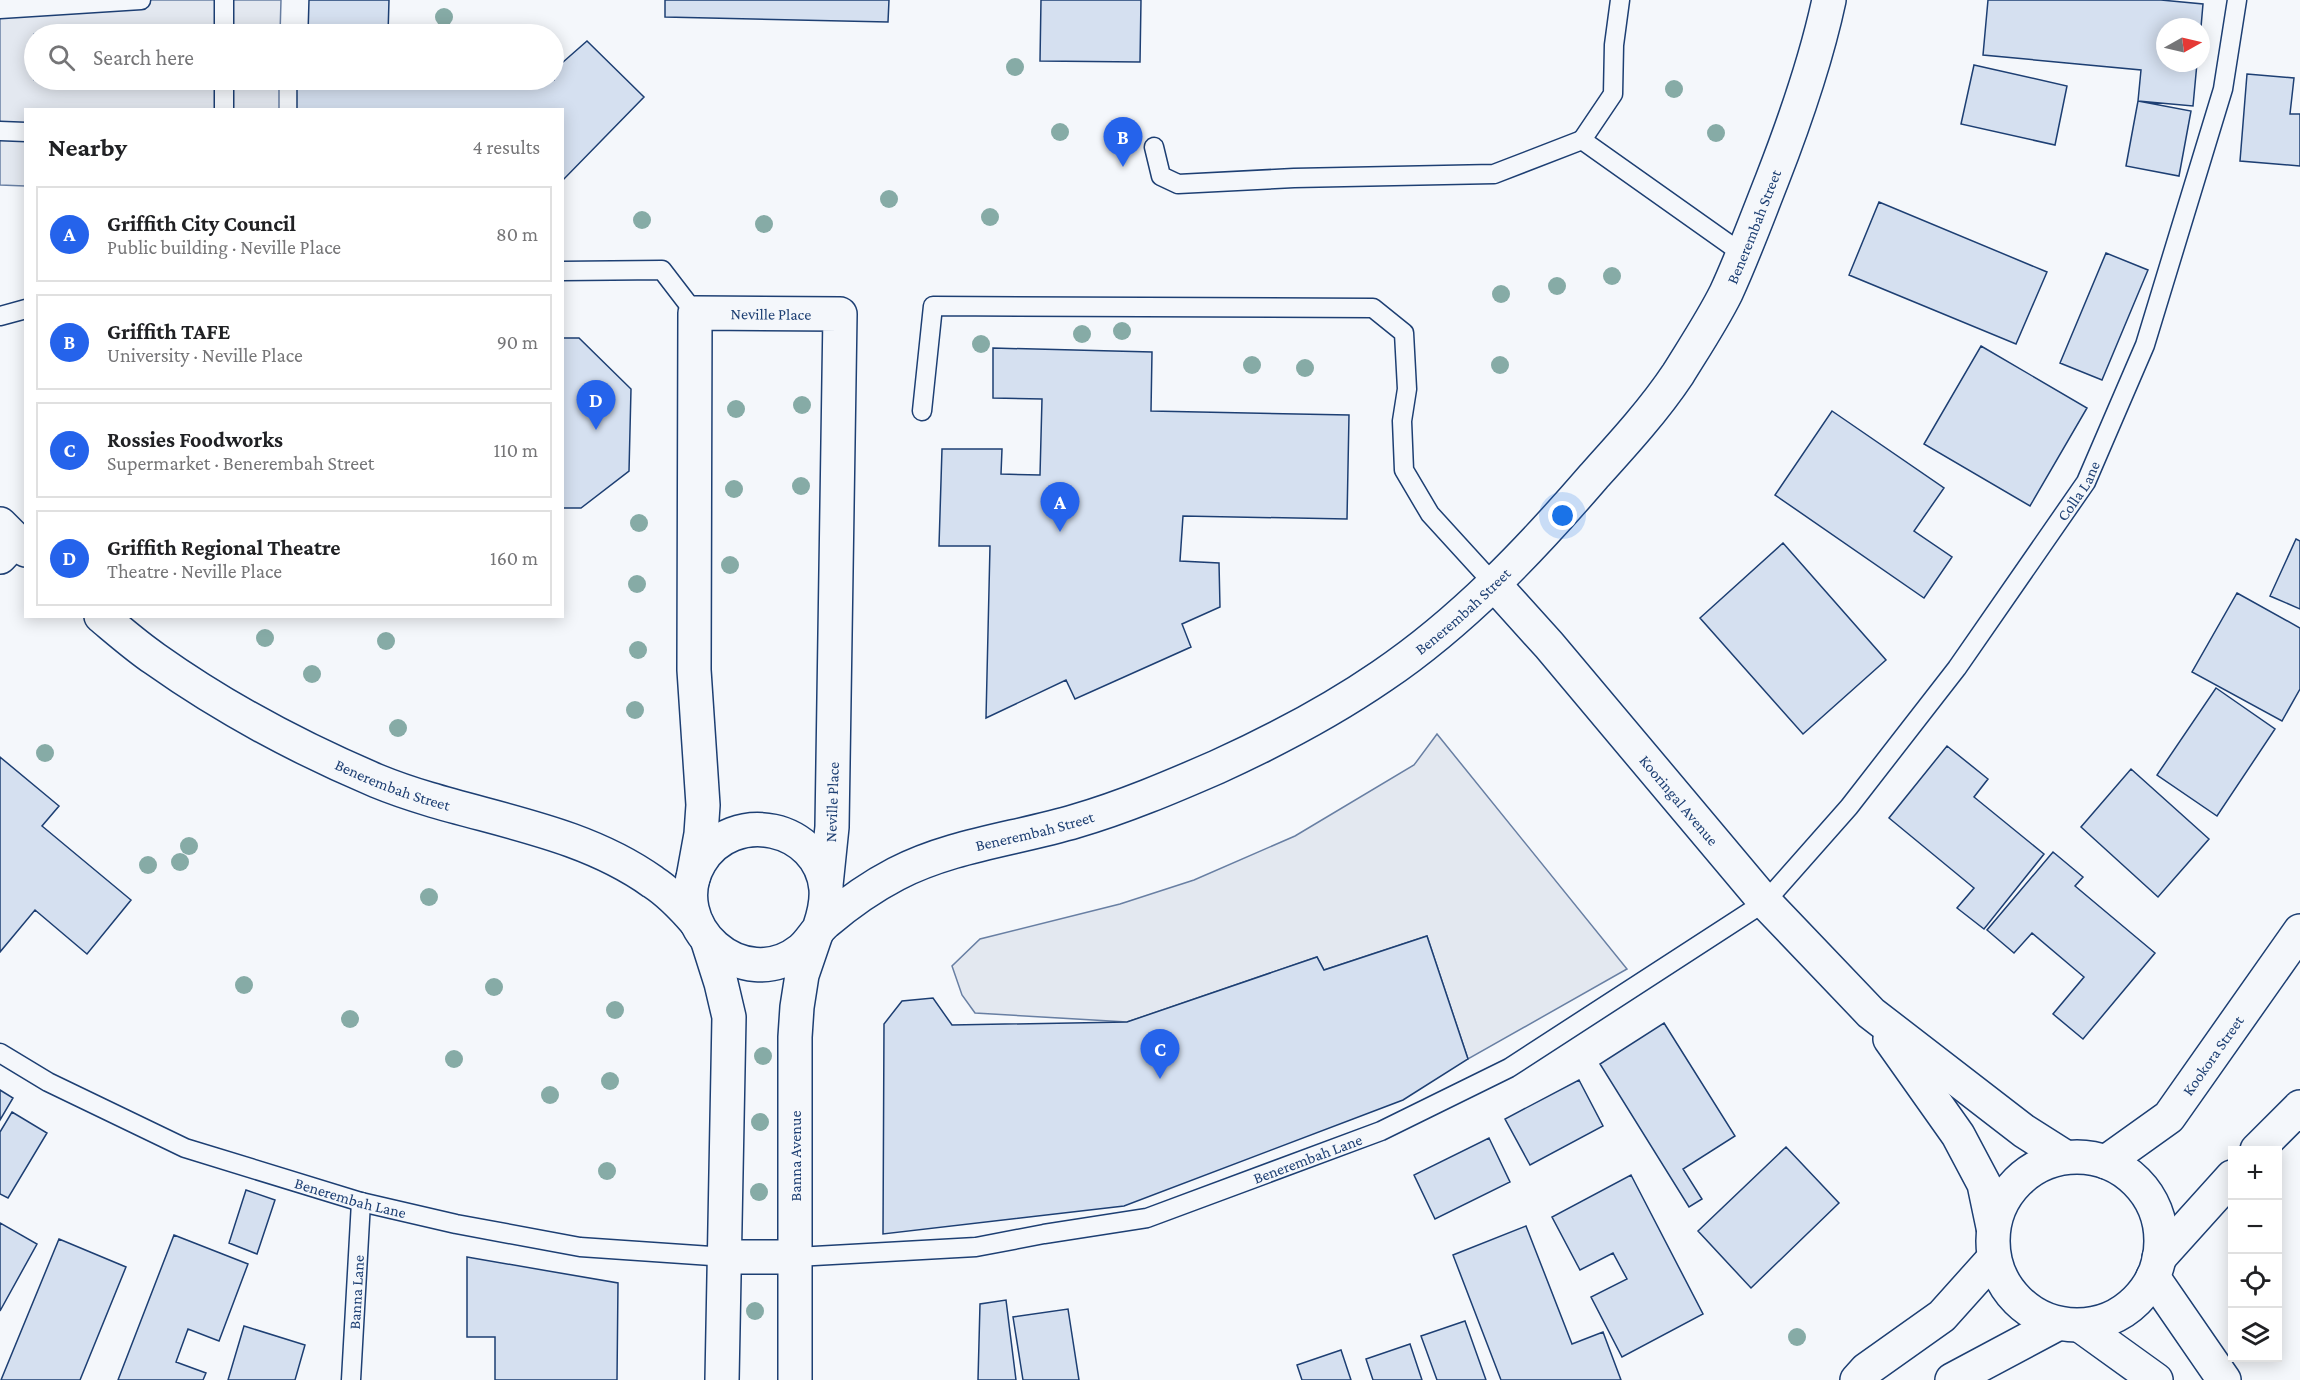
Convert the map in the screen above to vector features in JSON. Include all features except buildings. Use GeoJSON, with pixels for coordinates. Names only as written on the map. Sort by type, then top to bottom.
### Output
{"type":"FeatureCollection","features":[{"type":"Feature","properties":{"kind":"street","name":"Benerembah Street"},"geometry":{"type":"LineString","coordinates":[[818,930],[860,896],[917,864],[945,853],[1075,821],[1141,799],[1221,765],[1307,722],[1383,676],[1441,631],[1493,583],[1566,509],[1675,378],[1723,298],[1743,254],[1792,128],[1823,29],[1829,0]]}},
{"type":"Feature","properties":{"kind":"street","name":"Neville Place"},"geometry":{"type":"LineString","coordinates":[[695,313],[840,314],[832,827],[826,885]]}},
{"type":"Feature","properties":{"kind":"street"},"geometry":{"type":"LineString","coordinates":[[695,313],[694,670],[703,805],[691,901],[721,982],[729,1017],[722,1380]]}},
{"type":"Feature","properties":{"kind":"street","name":"Kooringal Avenue"},"geometry":{"type":"LineString","coordinates":[[1493,583],[1549,645],[1765,902],[1871,1013],[1958,1135],[1984,1184],[1994,1242]]}},
{"type":"Feature","properties":{"kind":"street","name":"Benerembah Street"},"geometry":{"type":"LineString","coordinates":[[104,618],[154,658],[230,708],[308,750],[427,800],[558,836],[599,852],[652,881],[674,897],[702,932]]}},
{"type":"Feature","properties":{"kind":"street"},"geometry":{"type":"LineString","coordinates":[[693,878],[701,860],[715,844],[732,833],[752,828],[772,830],[791,837],[807,849],[820,866],[826,885],[826,906],[818,930],[802,949],[784,960],[764,965],[744,963],[724,955],[702,932]]}},
{"type":"Feature","properties":{"kind":"street","name":"Banna Avenue"},"geometry":{"type":"LineString","coordinates":[[795,1380],[797,1007],[802,975],[818,930]]}},
{"type":"Feature","properties":{"kind":"street","name":"Kookora Street"},"geometry":{"type":"LineString","coordinates":[[2106,1162],[2169,1117],[2300,931]]}},
{"type":"Feature","properties":{"kind":"street","name":"Kooringal Avenue"},"geometry":{"type":"LineString","coordinates":[[1871,1013],[2024,1131],[2065,1157]]}},
{"type":"Feature","properties":{"kind":"street"},"geometry":{"type":"LineString","coordinates":[[2261,1146],[2300,1107]]}},
{"type":"Feature","properties":{"kind":"street"},"geometry":{"type":"LineString","coordinates":[[2156,1380],[2069,1325],[2035,1314],[2016,1300],[2002,1281],[1994,1242],[2002,1202],[2018,1180],[2040,1165],[2065,1157],[2086,1157],[2106,1162],[2131,1177],[2150,1200],[2160,1228],[2156,1268],[2224,1380]]}},
{"type":"Feature","properties":{"kind":"street"},"geometry":{"type":"LineString","coordinates":[[1952,1380],[2069,1325],[2110,1319],[2136,1301],[2156,1268],[2228,1182]]}},
{"type":"Feature","properties":{"kind":"street"},"geometry":{"type":"LineString","coordinates":[[1857,1380],[1866,1370],[1942,1316],[1994,1242]]}},
{"type":"Feature","properties":{"kind":"street"},"geometry":{"type":"LineString","coordinates":[[726,1257],[796,1257]]}},
{"type":"Feature","properties":{"kind":"lane"},"geometry":{"type":"LineString","coordinates":[[0,9],[141,0]]}},
{"type":"Feature","properties":{"kind":"lane"},"geometry":{"type":"LineString","coordinates":[[224,0],[224,24]]}},
{"type":"Feature","properties":{"kind":"lane"},"geometry":{"type":"LineString","coordinates":[[1154,147],[1161,176],[1178,184],[1294,178],[1494,174],[1582,140],[1613,94],[1614,45],[1620,0]]}},
{"type":"Feature","properties":{"kind":"lane","name":"Colla Lane"},"geometry":{"type":"LineString","coordinates":[[1765,902],[1850,807],[1950,677],[2086,482],[2145,345],[2223,89],[2236,0]]}},
{"type":"Feature","properties":{"kind":"lane"},"geometry":{"type":"LineString","coordinates":[[224,90],[224,108]]}},
{"type":"Feature","properties":{"kind":"lane"},"geometry":{"type":"LineString","coordinates":[[0,131],[24,132]]}},
{"type":"Feature","properties":{"kind":"lane"},"geometry":{"type":"LineString","coordinates":[[1582,140],[1743,254]]}},
{"type":"Feature","properties":{"kind":"lane"},"geometry":{"type":"LineString","coordinates":[[564,271],[662,270],[695,313]]}},
{"type":"Feature","properties":{"kind":"lane"},"geometry":{"type":"LineString","coordinates":[[922,411],[933,306],[1373,308],[1404,333],[1407,389],[1402,421],[1404,470],[1430,514],[1493,583]]}},
{"type":"Feature","properties":{"kind":"lane"},"geometry":{"type":"LineString","coordinates":[[0,316],[24,310]]}},
{"type":"Feature","properties":{"kind":"lane","name":"Benerembah Lane"},"geometry":{"type":"LineString","coordinates":[[796,1257],[976,1246],[1147,1218],[1381,1131],[1509,1068],[1765,902]]}},
{"type":"Feature","properties":{"kind":"lane","name":"Benerembah Lane"},"geometry":{"type":"LineString","coordinates":[[0,1053],[48,1082],[185,1149],[362,1202],[456,1224],[580,1247],[726,1257]]}},
{"type":"Feature","properties":{"kind":"lane","name":"Banna Lane"},"geometry":{"type":"LineString","coordinates":[[351,1380],[362,1202]]}},
{"type":"Feature","properties":{"kind":"shaded area"},"geometry":{"type":"Polygon","coordinates":[[[0,0],[281,0],[280,24],[24,24],[24,90],[279,90],[279,108],[24,108],[24,186],[0,185],[0,0]]]}},
{"type":"Feature","properties":{"kind":"shaded area"},"geometry":{"type":"Polygon","coordinates":[[[1437,734],[1627,969],[1468,1059],[1427,936],[1324,970],[1317,957],[1127,1022],[975,1013],[962,995],[952,966],[980,939],[1120,904],[1194,880],[1295,836],[1414,765],[1437,734]]]}},
{"type":"Feature","properties":{"kind":"place","name":"Griffith TAFE"},"geometry":{"type":"Point","coordinates":[1123,167]}},
{"type":"Feature","properties":{"kind":"place","name":"Griffith Regional Theatre"},"geometry":{"type":"Point","coordinates":[596,430]}},
{"type":"Feature","properties":{"kind":"place","name":"Griffith City Council"},"geometry":{"type":"Point","coordinates":[1060,532]}},
{"type":"Feature","properties":{"kind":"place","name":"Rossies Foodworks"},"geometry":{"type":"Point","coordinates":[1160,1079]}}]}
